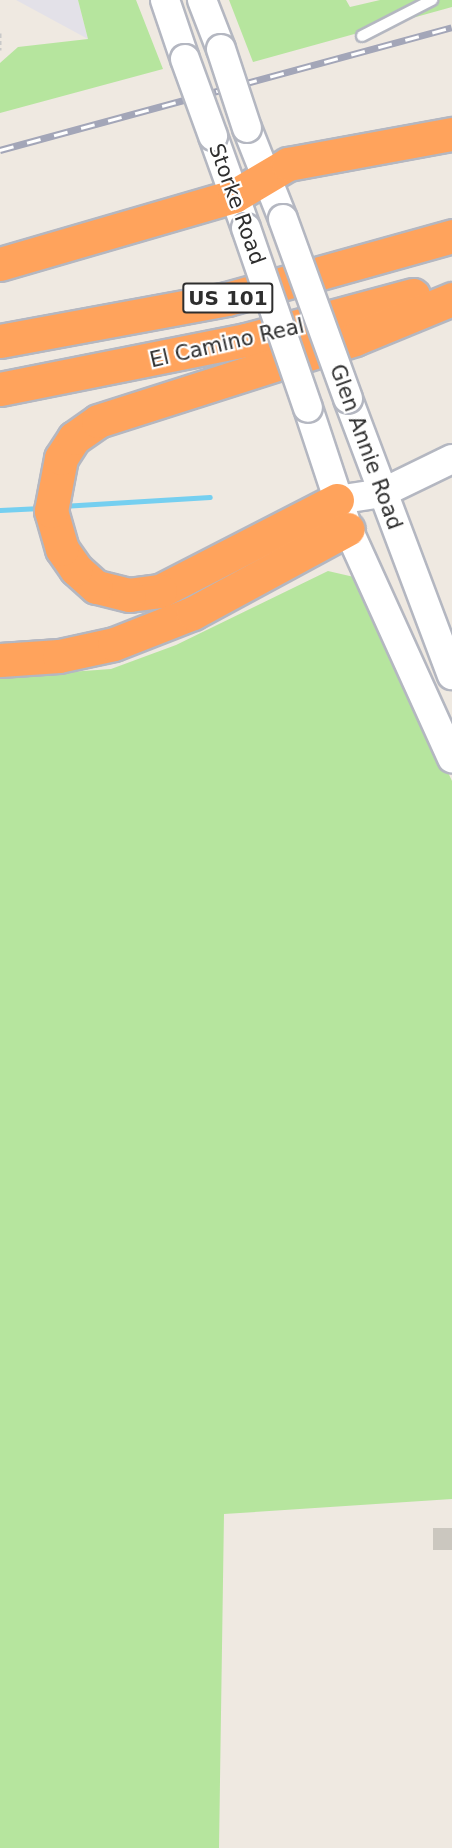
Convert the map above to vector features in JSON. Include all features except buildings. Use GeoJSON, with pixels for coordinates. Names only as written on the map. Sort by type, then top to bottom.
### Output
{"type":"FeatureCollection","features":[{"type":"Feature","properties":{"kind":"highway"},"geometry":{"type":"LineString","coordinates":[[0,264],[234,196],[266,174],[288,164],[452,134]]}},
{"type":"Feature","properties":{"kind":"highway","name":"El Camino Real"},"geometry":{"type":"LineString","coordinates":[[0,341],[227,299],[452,236]]}},
{"type":"Feature","properties":{"kind":"highway","name":"El Camino Real"},"geometry":{"type":"LineString","coordinates":[[0,389],[246,340],[452,284]]}},
{"type":"Feature","properties":{"kind":"highway"},"geometry":{"type":"LineString","coordinates":[[342,514],[160,591],[129,595],[96,587],[76,569],[55,531],[53,485],[74,438],[98,421],[355,339],[452,299]]}},
{"type":"Feature","properties":{"kind":"highway"},"geometry":{"type":"LineString","coordinates":[[0,660],[59,656],[114,644],[193,613],[342,514]]}},
{"type":"Feature","properties":{"kind":"main road","name":"Storke Road"},"geometry":{"type":"LineString","coordinates":[[165,0],[308,408]]}},
{"type":"Feature","properties":{"kind":"main road","name":"Storke Road"},"geometry":{"type":"LineString","coordinates":[[202,0],[247,128],[284,219]]}},
{"type":"Feature","properties":{"kind":"main road","name":"Glen Annie Road"},"geometry":{"type":"LineString","coordinates":[[284,219],[382,493],[451,669]]}},
{"type":"Feature","properties":{"kind":"main road","name":"Glen Annie Road"},"geometry":{"type":"LineString","coordinates":[[308,408],[342,514],[452,758]]}},
{"type":"Feature","properties":{"kind":"main road"},"geometry":{"type":"LineString","coordinates":[[342,514],[452,459]]}},
{"type":"Feature","properties":{"kind":"lane"},"geometry":{"type":"LineString","coordinates":[[362,36],[432,0]]}},
{"type":"Feature","properties":{"kind":"path"},"geometry":{"type":"LineString","coordinates":[[0,33],[0,50]]}},
{"type":"Feature","properties":{"kind":"shaded area"},"geometry":{"type":"Polygon","coordinates":[[[16,0],[78,0],[88,39],[16,0]]]}},
{"type":"Feature","properties":{"kind":"green space"},"geometry":{"type":"Polygon","coordinates":[[[78,0],[136,0],[163,69],[0,113],[0,63],[18,47],[88,39],[78,0]]]}},
{"type":"Feature","properties":{"kind":"green space"},"geometry":{"type":"Polygon","coordinates":[[[229,0],[346,0],[350,7],[380,0],[452,0],[452,7],[253,62],[229,0]]]}},
{"type":"Feature","properties":{"kind":"green space"},"geometry":{"type":"Polygon","coordinates":[[[328,571],[354,577],[363,589],[452,781],[452,1499],[224,1514],[219,1848],[0,1848],[0,677],[111,669],[176,645],[328,571]]]}},
{"type":"Feature","properties":{"kind":"waterway"},"geometry":{"type":"LineString","coordinates":[[62,506],[210,497]]}},
{"type":"Feature","properties":{"kind":"waterway"},"geometry":{"type":"LineString","coordinates":[[0,510],[41,508]]}},
{"type":"Feature","properties":{"kind":"railway"},"geometry":{"type":"LineString","coordinates":[[0,150],[452,27]]}}]}
